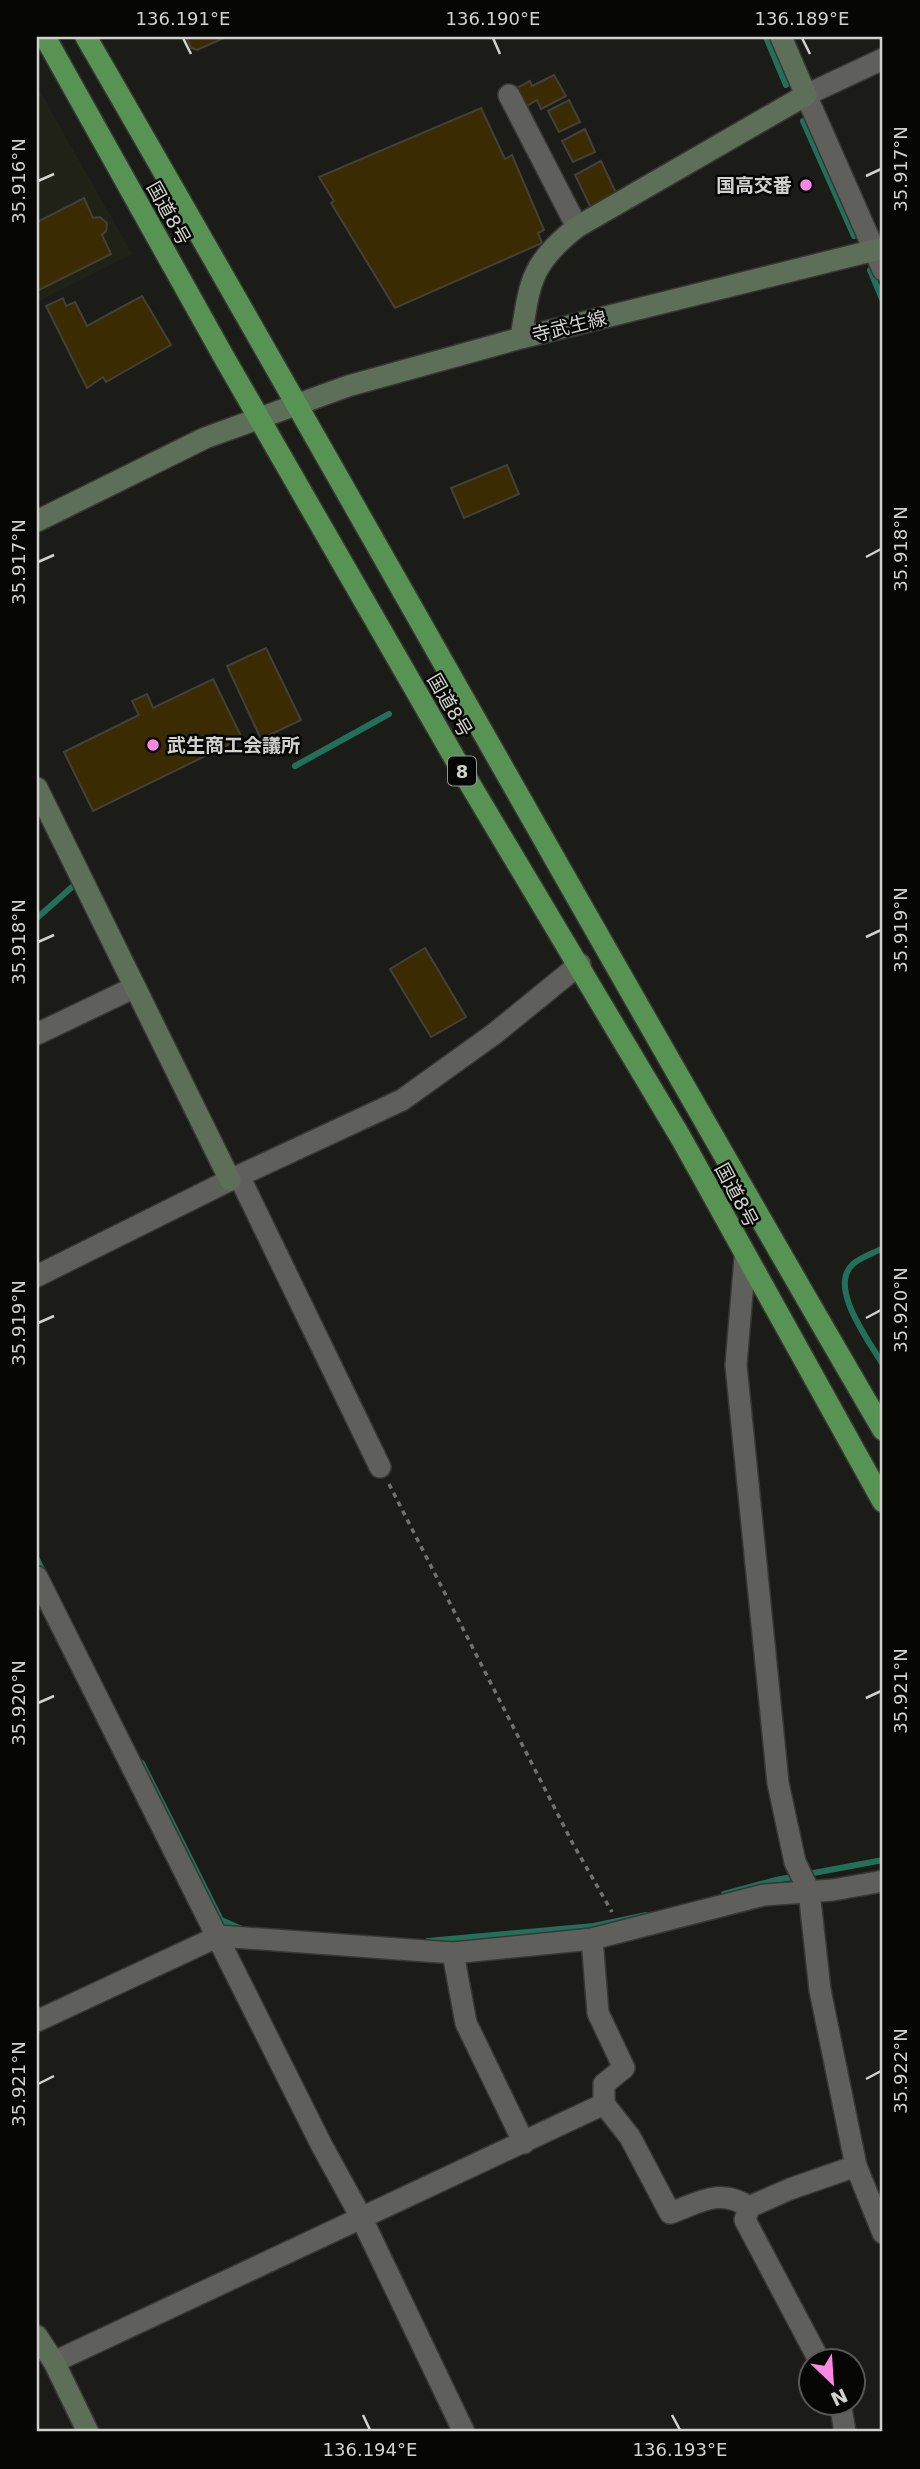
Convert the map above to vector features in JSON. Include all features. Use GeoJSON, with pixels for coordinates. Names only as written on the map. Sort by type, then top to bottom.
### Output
{"type":"FeatureCollection","features":[{"type":"Feature","properties":{"kind":"highway","name":"国道8号"},"geometry":{"type":"LineString","coordinates":[[45,37],[458,764],[580,964],[681,1138],[745,1258],[883,1502]]}},
{"type":"Feature","properties":{"kind":"highway","name":"国道8号"},"geometry":{"type":"LineString","coordinates":[[86,37],[298,402],[698,1113],[883,1430]]}},
{"type":"Feature","properties":{"kind":"street"},"geometry":{"type":"LineString","coordinates":[[781,37],[879,249],[883,270]]}},
{"type":"Feature","properties":{"kind":"street"},"geometry":{"type":"LineString","coordinates":[[521,338],[530,281],[545,254],[577,227],[806,95],[883,60]]}},
{"type":"Feature","properties":{"kind":"street"},"geometry":{"type":"LineString","coordinates":[[509,94],[577,227]]}},
{"type":"Feature","properties":{"kind":"street","name":"寺武生線"},"geometry":{"type":"LineString","coordinates":[[37,521],[205,438],[298,402],[521,338],[879,249]]}},
{"type":"Feature","properties":{"kind":"street"},"geometry":{"type":"LineString","coordinates":[[37,788],[135,987],[235,1178],[380,1467]]}},
{"type":"Feature","properties":{"kind":"street"},"geometry":{"type":"LineString","coordinates":[[37,1276],[235,1178],[402,1100],[494,1034],[580,964]]}},
{"type":"Feature","properties":{"kind":"street"},"geometry":{"type":"LineString","coordinates":[[37,1034],[135,987]]}},
{"type":"Feature","properties":{"kind":"street"},"geometry":{"type":"LineString","coordinates":[[745,1258],[736,1365],[778,1783],[795,1861],[809,1891],[820,1990],[856,2166],[883,2233]]}},
{"type":"Feature","properties":{"kind":"street"},"geometry":{"type":"LineString","coordinates":[[37,1577],[322,2146],[362,2217],[464,2432]]}},
{"type":"Feature","properties":{"kind":"street"},"geometry":{"type":"LineString","coordinates":[[37,2021],[219,1936],[453,1953],[592,1939],[764,1895],[883,1881]]}},
{"type":"Feature","properties":{"kind":"street"},"geometry":{"type":"LineString","coordinates":[[592,1939],[598,2013],[624,2068],[604,2084],[604,2104],[630,2137],[670,2213],[718,2196],[734,2196],[749,2207]]}},
{"type":"Feature","properties":{"kind":"street"},"geometry":{"type":"LineString","coordinates":[[453,1953],[466,2023],[524,2143]]}},
{"type":"Feature","properties":{"kind":"street"},"geometry":{"type":"LineString","coordinates":[[54,2362],[604,2104]]}},
{"type":"Feature","properties":{"kind":"street"},"geometry":{"type":"LineString","coordinates":[[811,2346],[745,2220],[749,2207],[790,2189],[856,2166]]}},
{"type":"Feature","properties":{"kind":"street"},"geometry":{"type":"LineString","coordinates":[[37,2336],[54,2362],[88,2432]]}},
{"type":"Feature","properties":{"kind":"path"},"geometry":{"type":"LineString","coordinates":[[380,1467],[573,1844],[625,1932]]}},
{"type":"Feature","properties":{"kind":"shaded area"},"geometry":{"type":"Polygon","coordinates":[[[37,86],[132,254],[37,302],[37,86]]]}},
{"type":"Feature","properties":{"kind":"building"},"geometry":{"type":"Polygon","coordinates":[[[186,37],[226,37],[197,50],[191,48],[186,37]]]}},
{"type":"Feature","properties":{"kind":"building"},"geometry":{"type":"Polygon","coordinates":[[[554,75],[566,96],[541,109],[537,100],[525,107],[515,89],[530,81],[532,86],[554,75]]]}},
{"type":"Feature","properties":{"kind":"building"},"geometry":{"type":"Polygon","coordinates":[[[569,100],[580,122],[559,132],[548,111],[569,100]]]}},
{"type":"Feature","properties":{"kind":"building"},"geometry":{"type":"Polygon","coordinates":[[[481,108],[505,159],[512,155],[544,230],[538,233],[542,243],[395,308],[331,203],[334,201],[319,177],[481,108]]]}},
{"type":"Feature","properties":{"kind":"building"},"geometry":{"type":"Polygon","coordinates":[[[585,129],[595,152],[573,162],[562,141],[585,129]]]}},
{"type":"Feature","properties":{"kind":"building"},"geometry":{"type":"Polygon","coordinates":[[[601,161],[617,195],[591,208],[575,175],[601,161]]]}},
{"type":"Feature","properties":{"kind":"building"},"geometry":{"type":"Polygon","coordinates":[[[84,198],[93,218],[100,217],[107,223],[106,231],[102,235],[111,254],[37,291],[37,222],[84,198]]]}},
{"type":"Feature","properties":{"kind":"building"},"geometry":{"type":"Polygon","coordinates":[[[142,296],[171,345],[106,382],[103,377],[87,388],[46,306],[63,298],[66,306],[75,302],[87,326],[142,296]]]}},
{"type":"Feature","properties":{"kind":"building"},"geometry":{"type":"Polygon","coordinates":[[[507,465],[519,494],[464,518],[451,488],[507,465]]]}},
{"type":"Feature","properties":{"kind":"building"},"geometry":{"type":"Polygon","coordinates":[[[266,648],[301,720],[261,739],[227,666],[266,648]]]}},
{"type":"Feature","properties":{"kind":"building","name":"武生商工会議所"},"geometry":{"type":"Polygon","coordinates":[[[213,679],[242,738],[93,811],[64,752],[139,715],[132,701],[147,694],[153,708],[213,679]]]}},
{"type":"Feature","properties":{"kind":"building"},"geometry":{"type":"Polygon","coordinates":[[[425,948],[466,1017],[431,1037],[390,969],[425,948]]]}},
{"type":"Feature","properties":{"kind":"waterway"},"geometry":{"type":"LineString","coordinates":[[766,37],[786,85]]}},
{"type":"Feature","properties":{"kind":"waterway"},"geometry":{"type":"LineString","coordinates":[[803,121],[854,236]]}},
{"type":"Feature","properties":{"kind":"waterway"},"geometry":{"type":"LineString","coordinates":[[870,270],[883,301]]}},
{"type":"Feature","properties":{"kind":"waterway"},"geometry":{"type":"LineString","coordinates":[[295,766],[389,714]]}},
{"type":"Feature","properties":{"kind":"waterway"},"geometry":{"type":"LineString","coordinates":[[37,918],[72,887]]}},
{"type":"Feature","properties":{"kind":"waterway"},"geometry":{"type":"LineString","coordinates":[[883,1248],[853,1264],[846,1274],[845,1286],[853,1314],[883,1365]]}},
{"type":"Feature","properties":{"kind":"waterway"},"geometry":{"type":"LineString","coordinates":[[37,1559],[44,1573]]}},
{"type":"Feature","properties":{"kind":"waterway"},"geometry":{"type":"LineString","coordinates":[[142,1763],[221,1920],[242,1929]]}},
{"type":"Feature","properties":{"kind":"waterway"},"geometry":{"type":"LineString","coordinates":[[724,1894],[776,1880],[883,1860]]}},
{"type":"Feature","properties":{"kind":"waterway"},"geometry":{"type":"LineString","coordinates":[[428,1941],[594,1926],[646,1915]]}},
{"type":"Feature","properties":{"kind":"place","name":"国高交番"},"geometry":{"type":"Point","coordinates":[806,185]}},
{"type":"Feature","properties":{"kind":"place","name":"武生商工会議所"},"geometry":{"type":"Point","coordinates":[153,745]}}]}
